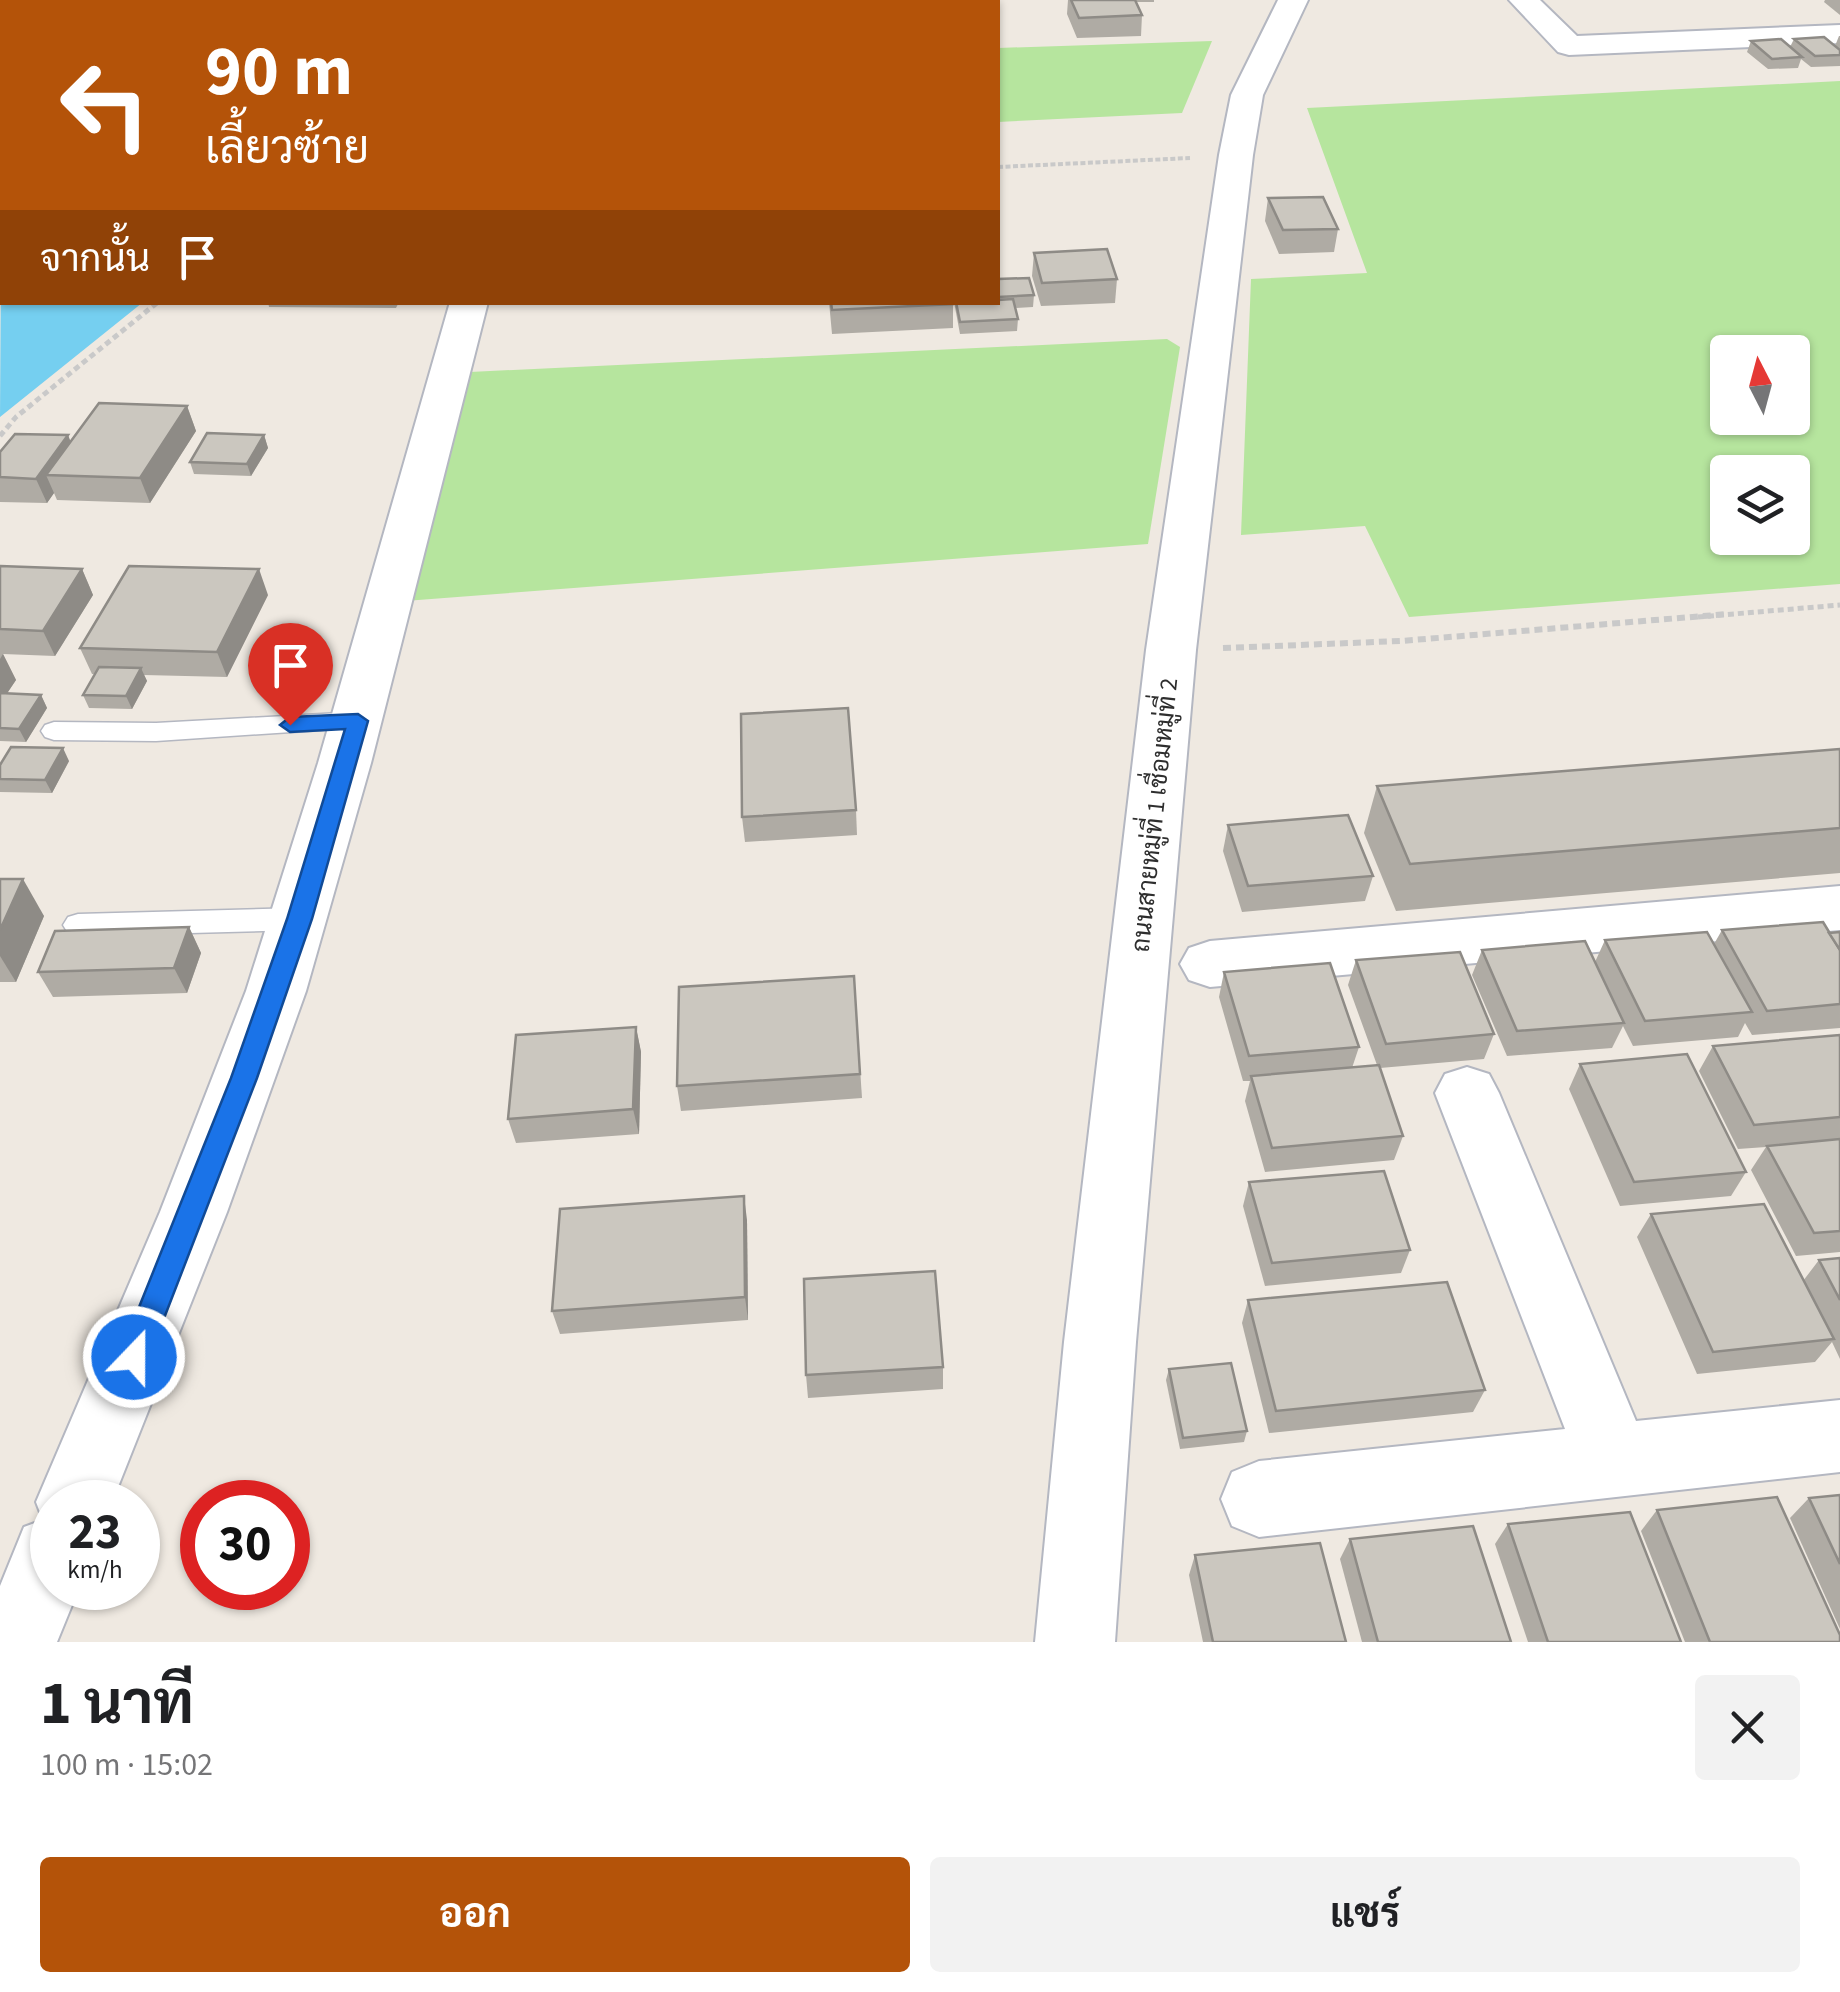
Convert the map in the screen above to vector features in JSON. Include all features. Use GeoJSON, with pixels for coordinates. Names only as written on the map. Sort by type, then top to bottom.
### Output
{"type":"FeatureCollection","features":[{"type":"Feature","properties":{"kind":"street","name":"ถนนสายหมู่ที่ 1 เชื่อมหมู่ที่ 2"},"geometry":{"type":"LineString","coordinates":[[1076,1642],[1100,1342],[1172,650],[1236,155],[1247,95],[1292,0]]}},
{"type":"Feature","properties":{"kind":"street"},"geometry":{"type":"LineString","coordinates":[[1524,0],[1570,46],[1840,34]]}},
{"type":"Feature","properties":{"kind":"street"},"geometry":{"type":"LineString","coordinates":[[83,1480],[244,1078],[300,919],[358,721],[432,428],[468,305]]}},
{"type":"Feature","properties":{"kind":"street"},"geometry":{"type":"LineString","coordinates":[[1210,964],[1840,908]]}},
{"type":"Feature","properties":{"kind":"street"},"geometry":{"type":"LineString","coordinates":[[1466,1093],[1615,1460]]}},
{"type":"Feature","properties":{"kind":"street"},"geometry":{"type":"LineString","coordinates":[[1259,1499],[1840,1436]]}},
{"type":"Feature","properties":{"kind":"street"},"geometry":{"type":"LineString","coordinates":[[16,1642],[30,1608]]}},
{"type":"Feature","properties":{"kind":"lane"},"geometry":{"type":"LineString","coordinates":[[54,731],[156,732],[358,721]]}},
{"type":"Feature","properties":{"kind":"lane"},"geometry":{"type":"LineString","coordinates":[[78,925],[300,919]]}},
{"type":"Feature","properties":{"kind":"path"},"geometry":{"type":"LineString","coordinates":[[1000,167],[1236,155]]}},
{"type":"Feature","properties":{"kind":"path"},"geometry":{"type":"LineString","coordinates":[[0,436],[16,417],[154,305]]}},
{"type":"Feature","properties":{"kind":"path"},"geometry":{"type":"LineString","coordinates":[[1172,650],[1401,642],[1840,605]]}},
{"type":"Feature","properties":{"kind":"green space"},"geometry":{"type":"Polygon","coordinates":[[[1212,41],[1182,113],[1000,122],[1000,48],[1212,41]]]}},
{"type":"Feature","properties":{"kind":"green space"},"geometry":{"type":"Polygon","coordinates":[[[1840,81],[1840,584],[1409,617],[1365,526],[1241,535],[1251,279],[1367,273],[1307,108],[1840,81]]]}},
{"type":"Feature","properties":{"kind":"green space"},"geometry":{"type":"Polygon","coordinates":[[[1167,339],[1180,347],[1148,544],[405,601],[470,372],[1167,339]]]}},
{"type":"Feature","properties":{"kind":"water"},"geometry":{"type":"Polygon","coordinates":[[[1,305],[140,305],[0,417],[1,305]]]}},
{"type":"Feature","properties":{"kind":"building"},"geometry":{"type":"Polygon","coordinates":[[[1071,0],[1135,0],[1142,15],[1079,18],[1071,0]]]}},
{"type":"Feature","properties":{"kind":"building"},"geometry":{"type":"Polygon","coordinates":[[[1824,37],[1840,50],[1840,55],[1815,56],[1794,39],[1824,37]]]}},
{"type":"Feature","properties":{"kind":"building"},"geometry":{"type":"Polygon","coordinates":[[[1781,39],[1802,57],[1772,59],[1751,41],[1781,39]]]}},
{"type":"Feature","properties":{"kind":"building"},"geometry":{"type":"Polygon","coordinates":[[[1323,197],[1338,229],[1283,230],[1268,198],[1323,197]]]}},
{"type":"Feature","properties":{"kind":"building"},"geometry":{"type":"Polygon","coordinates":[[[1107,249],[1117,279],[1042,283],[1034,253],[1107,249]]]}},
{"type":"Feature","properties":{"kind":"building"},"geometry":{"type":"Polygon","coordinates":[[[1029,278],[1034,295],[1000,297],[1000,279],[1029,278]]]}},
{"type":"Feature","properties":{"kind":"building"},"geometry":{"type":"Polygon","coordinates":[[[1013,299],[1018,319],[960,322],[957,305],[1000,305],[1000,300],[1013,299]]]}},
{"type":"Feature","properties":{"kind":"building"},"geometry":{"type":"Polygon","coordinates":[[[831,305],[933,305],[832,310],[831,305]]]}},
{"type":"Feature","properties":{"kind":"building"},"geometry":{"type":"Polygon","coordinates":[[[99,403],[187,406],[140,478],[46,475],[99,403]]]}},
{"type":"Feature","properties":{"kind":"building"},"geometry":{"type":"Polygon","coordinates":[[[207,433],[264,435],[247,464],[190,462],[207,433]]]}},
{"type":"Feature","properties":{"kind":"building"},"geometry":{"type":"Polygon","coordinates":[[[15,434],[68,435],[36,479],[0,477],[0,452],[15,434]]]}},
{"type":"Feature","properties":{"kind":"building"},"geometry":{"type":"Polygon","coordinates":[[[0,566],[82,569],[43,631],[0,629],[0,566]]]}},
{"type":"Feature","properties":{"kind":"building"},"geometry":{"type":"Polygon","coordinates":[[[129,566],[259,569],[217,652],[80,648],[129,566]]]}},
{"type":"Feature","properties":{"kind":"building"},"geometry":{"type":"Polygon","coordinates":[[[99,667],[141,668],[126,696],[83,695],[99,667]]]}},
{"type":"Feature","properties":{"kind":"building"},"geometry":{"type":"Polygon","coordinates":[[[0,693],[41,695],[19,729],[0,728],[0,693]]]}},
{"type":"Feature","properties":{"kind":"building"},"geometry":{"type":"Polygon","coordinates":[[[848,708],[856,810],[742,817],[741,714],[848,708]]]}},
{"type":"Feature","properties":{"kind":"building"},"geometry":{"type":"Polygon","coordinates":[[[11,747],[63,748],[45,780],[0,779],[0,765],[11,747]]]}},
{"type":"Feature","properties":{"kind":"building"},"geometry":{"type":"Polygon","coordinates":[[[1840,749],[1840,828],[1410,864],[1377,786],[1840,749]]]}},
{"type":"Feature","properties":{"kind":"building"},"geometry":{"type":"Polygon","coordinates":[[[1348,815],[1373,876],[1248,886],[1228,825],[1348,815]]]}},
{"type":"Feature","properties":{"kind":"building"},"geometry":{"type":"Polygon","coordinates":[[[0,879],[23,879],[0,930],[0,879]]]}},
{"type":"Feature","properties":{"kind":"building"},"geometry":{"type":"Polygon","coordinates":[[[1823,922],[1840,950],[1840,1004],[1767,1011],[1722,930],[1823,922]]]}},
{"type":"Feature","properties":{"kind":"building"},"geometry":{"type":"Polygon","coordinates":[[[189,927],[174,968],[38,972],[55,931],[189,927]]]}},
{"type":"Feature","properties":{"kind":"building"},"geometry":{"type":"Polygon","coordinates":[[[1707,932],[1752,1012],[1645,1021],[1605,940],[1707,932]]]}},
{"type":"Feature","properties":{"kind":"building"},"geometry":{"type":"Polygon","coordinates":[[[1840,932],[1840,950],[1829,933],[1840,932]]]}},
{"type":"Feature","properties":{"kind":"building"},"geometry":{"type":"Polygon","coordinates":[[[1585,941],[1624,1023],[1517,1031],[1482,950],[1585,941]]]}},
{"type":"Feature","properties":{"kind":"building"},"geometry":{"type":"Polygon","coordinates":[[[1460,952],[1494,1034],[1386,1044],[1356,960],[1460,952]]]}},
{"type":"Feature","properties":{"kind":"building"},"geometry":{"type":"Polygon","coordinates":[[[1330,963],[1359,1047],[1249,1056],[1224,972],[1330,963]]]}},
{"type":"Feature","properties":{"kind":"building"},"geometry":{"type":"Polygon","coordinates":[[[854,976],[860,1074],[677,1086],[679,987],[854,976]]]}},
{"type":"Feature","properties":{"kind":"building"},"geometry":{"type":"Polygon","coordinates":[[[636,1027],[633,1109],[508,1119],[516,1035],[636,1027]]]}},
{"type":"Feature","properties":{"kind":"building"},"geometry":{"type":"Polygon","coordinates":[[[1840,1035],[1840,1117],[1754,1125],[1713,1046],[1840,1035]]]}},
{"type":"Feature","properties":{"kind":"building"},"geometry":{"type":"Polygon","coordinates":[[[1687,1054],[1746,1172],[1634,1182],[1580,1064],[1687,1054]]]}},
{"type":"Feature","properties":{"kind":"building"},"geometry":{"type":"Polygon","coordinates":[[[1379,1065],[1403,1136],[1272,1148],[1251,1076],[1379,1065]]]}},
{"type":"Feature","properties":{"kind":"building"},"geometry":{"type":"Polygon","coordinates":[[[1840,1139],[1840,1231],[1814,1233],[1767,1146],[1840,1139]]]}},
{"type":"Feature","properties":{"kind":"building"},"geometry":{"type":"Polygon","coordinates":[[[1384,1171],[1410,1250],[1272,1263],[1249,1182],[1384,1171]]]}},
{"type":"Feature","properties":{"kind":"building"},"geometry":{"type":"Polygon","coordinates":[[[744,1196],[745,1297],[552,1311],[560,1209],[744,1196]]]}},
{"type":"Feature","properties":{"kind":"building"},"geometry":{"type":"Polygon","coordinates":[[[1764,1204],[1834,1339],[1713,1352],[1651,1214],[1764,1204]]]}},
{"type":"Feature","properties":{"kind":"building"},"geometry":{"type":"Polygon","coordinates":[[[1840,1258],[1840,1300],[1819,1260],[1840,1258]]]}},
{"type":"Feature","properties":{"kind":"building"},"geometry":{"type":"Polygon","coordinates":[[[935,1271],[943,1367],[806,1375],[804,1279],[935,1271]]]}},
{"type":"Feature","properties":{"kind":"building"},"geometry":{"type":"Polygon","coordinates":[[[1447,1282],[1485,1390],[1276,1411],[1248,1300],[1447,1282]]]}},
{"type":"Feature","properties":{"kind":"building"},"geometry":{"type":"Polygon","coordinates":[[[1231,1363],[1247,1431],[1183,1438],[1169,1369],[1231,1363]]]}},
{"type":"Feature","properties":{"kind":"building"},"geometry":{"type":"Polygon","coordinates":[[[1840,1495],[1840,1564],[1809,1498],[1840,1495]]]}},
{"type":"Feature","properties":{"kind":"building"},"geometry":{"type":"Polygon","coordinates":[[[1777,1497],[1840,1642],[1710,1642],[1657,1510],[1777,1497]]]}},
{"type":"Feature","properties":{"kind":"building"},"geometry":{"type":"Polygon","coordinates":[[[1630,1512],[1681,1642],[1548,1642],[1508,1524],[1630,1512]]]}},
{"type":"Feature","properties":{"kind":"building"},"geometry":{"type":"Polygon","coordinates":[[[1473,1526],[1511,1642],[1378,1642],[1350,1539],[1473,1526]]]}},
{"type":"Feature","properties":{"kind":"building"},"geometry":{"type":"Polygon","coordinates":[[[1320,1543],[1346,1642],[1213,1642],[1195,1555],[1320,1543]]]}},
{"type":"Feature","properties":{"kind":"route"},"geometry":{"type":"LineString","coordinates":[[134,1357],[244,1078],[300,919],[358,721],[290,725]]}}]}
